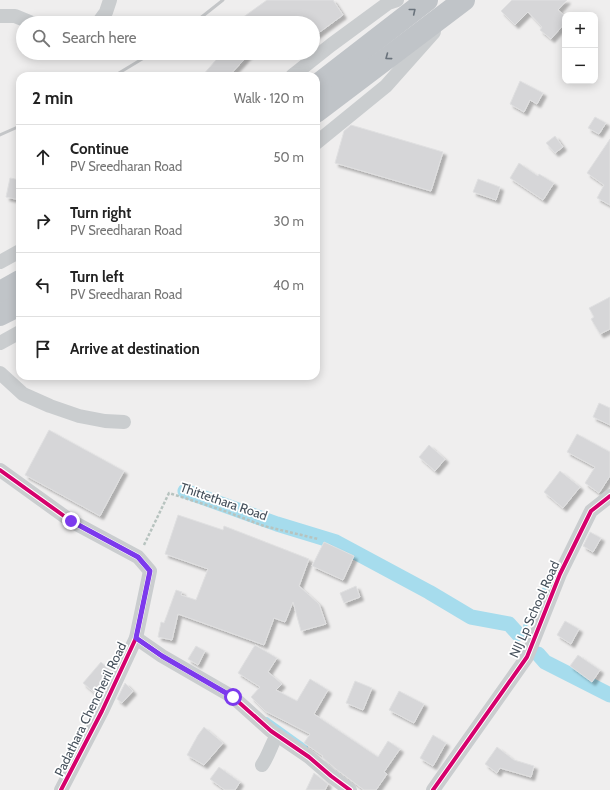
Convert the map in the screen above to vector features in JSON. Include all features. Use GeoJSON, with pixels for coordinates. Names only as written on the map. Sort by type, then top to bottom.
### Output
{"type":"FeatureCollection","features":[{"type":"Feature","properties":{"kind":"highway"},"geometry":{"type":"LineString","coordinates":[[320,83],[427,0]]}},
{"type":"Feature","properties":{"kind":"highway"},"geometry":{"type":"LineString","coordinates":[[320,109],[462,1]]}},
{"type":"Feature","properties":{"kind":"highway"},"geometry":{"type":"LineString","coordinates":[[0,292],[16,283]]}},
{"type":"Feature","properties":{"kind":"highway"},"geometry":{"type":"LineString","coordinates":[[0,315],[16,307]]}},
{"type":"Feature","properties":{"kind":"street"},"geometry":{"type":"LineString","coordinates":[[103,16],[110,0]]}},
{"type":"Feature","properties":{"kind":"street"},"geometry":{"type":"LineString","coordinates":[[320,54],[388,3],[397,0]]}},
{"type":"Feature","properties":{"kind":"street"},"geometry":{"type":"LineString","coordinates":[[320,140],[386,86],[462,1]]}},
{"type":"Feature","properties":{"kind":"street"},"geometry":{"type":"LineString","coordinates":[[0,16],[16,16]]}},
{"type":"Feature","properties":{"kind":"street"},"geometry":{"type":"LineString","coordinates":[[297,72],[312,60]]}},
{"type":"Feature","properties":{"kind":"street"},"geometry":{"type":"LineString","coordinates":[[0,262],[16,254]]}},
{"type":"Feature","properties":{"kind":"street"},"geometry":{"type":"LineString","coordinates":[[0,342],[16,334]]}},
{"type":"Feature","properties":{"kind":"street"},"geometry":{"type":"LineString","coordinates":[[0,372],[23,394],[50,406],[79,416],[105,421],[124,422]]}},
{"type":"Feature","properties":{"kind":"street"},"geometry":{"type":"LineString","coordinates":[[0,470],[71,521],[138,557]]}},
{"type":"Feature","properties":{"kind":"street","name":"NIJ Lp School Road"},"geometry":{"type":"LineString","coordinates":[[433,790],[527,657],[560,574],[592,511],[610,496]]}},
{"type":"Feature","properties":{"kind":"street","name":"Padathara Chencheril Road"},"geometry":{"type":"LineString","coordinates":[[61,790],[105,704],[136,638],[150,571],[138,557]]}},
{"type":"Feature","properties":{"kind":"street"},"geometry":{"type":"LineString","coordinates":[[136,638],[162,656],[233,697],[277,735],[309,757],[350,790]]}},
{"type":"Feature","properties":{"kind":"street"},"geometry":{"type":"LineString","coordinates":[[262,764],[269,755],[271,745],[277,735]]}},
{"type":"Feature","properties":{"kind":"building"},"geometry":{"type":"Polygon","coordinates":[[[267,0],[333,0],[343,15],[320,32],[320,16],[245,16],[267,0]]]}},
{"type":"Feature","properties":{"kind":"building"},"geometry":{"type":"Polygon","coordinates":[[[512,0],[567,0],[558,10],[562,13],[562,26],[551,39],[540,30],[542,27],[528,12],[515,25],[501,11],[512,0]]]}},
{"type":"Feature","properties":{"kind":"building"},"geometry":{"type":"Polygon","coordinates":[[[216,60],[244,60],[233,72],[205,72],[216,60]]]}},
{"type":"Feature","properties":{"kind":"building"},"geometry":{"type":"Polygon","coordinates":[[[520,81],[543,93],[537,104],[530,100],[524,112],[510,104],[520,81]]]}},
{"type":"Feature","properties":{"kind":"building"},"geometry":{"type":"Polygon","coordinates":[[[595,117],[606,123],[599,134],[588,128],[595,117]]]}},
{"type":"Feature","properties":{"kind":"building"},"geometry":{"type":"Polygon","coordinates":[[[351,125],[443,152],[431,191],[335,163],[344,131],[351,125]]]}},
{"type":"Feature","properties":{"kind":"building"},"geometry":{"type":"Polygon","coordinates":[[[555,136],[563,147],[555,153],[546,143],[555,136]]]}},
{"type":"Feature","properties":{"kind":"building"},"geometry":{"type":"Polygon","coordinates":[[[610,139],[610,205],[597,198],[604,185],[587,173],[610,139]]]}},
{"type":"Feature","properties":{"kind":"building"},"geometry":{"type":"Polygon","coordinates":[[[519,163],[538,176],[539,174],[554,183],[543,200],[510,178],[519,163]]]}},
{"type":"Feature","properties":{"kind":"building"},"geometry":{"type":"Polygon","coordinates":[[[10,178],[16,179],[16,199],[6,197],[10,178]]]}},
{"type":"Feature","properties":{"kind":"building"},"geometry":{"type":"Polygon","coordinates":[[[478,179],[500,187],[496,200],[473,192],[478,179]]]}},
{"type":"Feature","properties":{"kind":"building"},"geometry":{"type":"Polygon","coordinates":[[[610,297],[610,329],[600,334],[591,319],[594,317],[589,308],[610,297]]]}},
{"type":"Feature","properties":{"kind":"building"},"geometry":{"type":"Polygon","coordinates":[[[599,403],[610,408],[610,425],[593,417],[599,403]]]}},
{"type":"Feature","properties":{"kind":"building"},"geometry":{"type":"Polygon","coordinates":[[[49,430],[124,471],[100,516],[25,475],[49,430]]]}},
{"type":"Feature","properties":{"kind":"building"},"geometry":{"type":"Polygon","coordinates":[[[577,434],[610,452],[610,476],[599,493],[585,483],[595,467],[567,452],[577,434]]]}},
{"type":"Feature","properties":{"kind":"building"},"geometry":{"type":"Polygon","coordinates":[[[429,445],[445,459],[435,471],[419,457],[429,445]]]}},
{"type":"Feature","properties":{"kind":"building"},"geometry":{"type":"Polygon","coordinates":[[[560,471],[580,487],[563,508],[544,492],[560,471]]]}},
{"type":"Feature","properties":{"kind":"building"},"geometry":{"type":"Polygon","coordinates":[[[178,515],[223,530],[224,526],[309,559],[299,586],[319,604],[326,624],[301,631],[293,602],[285,622],[274,618],[264,645],[178,614],[172,640],[158,637],[161,622],[164,623],[176,590],[182,592],[181,595],[196,600],[208,569],[165,554],[178,515]]]}},
{"type":"Feature","properties":{"kind":"building"},"geometry":{"type":"Polygon","coordinates":[[[590,532],[601,538],[593,552],[583,546],[590,532]]]}},
{"type":"Feature","properties":{"kind":"building"},"geometry":{"type":"Polygon","coordinates":[[[324,542],[354,556],[343,580],[312,566],[324,542]]]}},
{"type":"Feature","properties":{"kind":"building"},"geometry":{"type":"Polygon","coordinates":[[[356,586],[360,597],[344,603],[340,593],[356,586]]]}},
{"type":"Feature","properties":{"kind":"building"},"geometry":{"type":"Polygon","coordinates":[[[565,621],[579,629],[571,644],[557,635],[565,621]]]}},
{"type":"Feature","properties":{"kind":"building"},"geometry":{"type":"Polygon","coordinates":[[[255,645],[277,658],[268,672],[282,684],[276,690],[297,701],[310,679],[328,690],[314,714],[378,757],[388,741],[400,749],[384,772],[387,774],[376,790],[364,790],[336,769],[322,757],[323,756],[304,743],[310,734],[265,711],[251,697],[260,687],[238,673],[255,645]]]}},
{"type":"Feature","properties":{"kind":"building"},"geometry":{"type":"Polygon","coordinates":[[[196,646],[205,651],[198,665],[188,659],[196,646]]]}},
{"type":"Feature","properties":{"kind":"building"},"geometry":{"type":"Polygon","coordinates":[[[578,655],[600,670],[592,682],[570,666],[578,655]]]}},
{"type":"Feature","properties":{"kind":"building"},"geometry":{"type":"Polygon","coordinates":[[[101,662],[111,671],[104,687],[97,695],[83,683],[101,662]]]}},
{"type":"Feature","properties":{"kind":"building"},"geometry":{"type":"Polygon","coordinates":[[[355,681],[372,688],[363,710],[346,703],[355,681]]]}},
{"type":"Feature","properties":{"kind":"building"},"geometry":{"type":"Polygon","coordinates":[[[125,683],[133,691],[122,703],[117,699],[125,683]]]}},
{"type":"Feature","properties":{"kind":"building"},"geometry":{"type":"Polygon","coordinates":[[[399,691],[424,704],[414,723],[389,710],[399,691]]]}},
{"type":"Feature","properties":{"kind":"building"},"geometry":{"type":"Polygon","coordinates":[[[204,727],[223,743],[204,765],[187,755],[204,727]]]}},
{"type":"Feature","properties":{"kind":"building"},"geometry":{"type":"Polygon","coordinates":[[[433,735],[446,743],[433,766],[420,758],[433,735]]]}},
{"type":"Feature","properties":{"kind":"building"},"geometry":{"type":"Polygon","coordinates":[[[497,747],[514,760],[534,766],[531,777],[500,768],[497,773],[485,764],[497,747]]]}},
{"type":"Feature","properties":{"kind":"building"},"geometry":{"type":"Polygon","coordinates":[[[219,767],[240,782],[235,790],[225,790],[210,779],[219,767]]]}},
{"type":"Feature","properties":{"kind":"building"},"geometry":{"type":"Polygon","coordinates":[[[314,773],[328,784],[325,790],[306,790],[314,773]]]}},
{"type":"Feature","properties":{"kind":"waterway"},"geometry":{"type":"LineString","coordinates":[[185,491],[277,524],[336,542],[429,592],[471,617],[509,624],[518,634]]}},
{"type":"Feature","properties":{"kind":"waterway"},"geometry":{"type":"LineString","coordinates":[[525,626],[555,568]]}},
{"type":"Feature","properties":{"kind":"waterway"},"geometry":{"type":"LineString","coordinates":[[538,654],[545,662],[610,695]]}},
{"type":"Feature","properties":{"kind":"waterway"},"geometry":{"type":"LineString","coordinates":[[267,719],[306,747]]}},
{"type":"Feature","properties":{"kind":"railway"},"geometry":{"type":"LineString","coordinates":[[203,16],[223,0]]}},
{"type":"Feature","properties":{"kind":"railway"},"geometry":{"type":"LineString","coordinates":[[121,72],[140,60]]}},
{"type":"Feature","properties":{"kind":"railway"},"geometry":{"type":"LineString","coordinates":[[0,135],[16,128]]}},
{"type":"Feature","properties":{"kind":"cycle path"},"geometry":{"type":"LineString","coordinates":[[0,470],[71,521],[138,557],[150,571],[136,638],[102,711],[61,790]]}},
{"type":"Feature","properties":{"kind":"cycle path"},"geometry":{"type":"LineString","coordinates":[[433,790],[527,657],[560,574],[591,511],[610,496]]}},
{"type":"Feature","properties":{"kind":"cycle path"},"geometry":{"type":"LineString","coordinates":[[136,638],[162,656],[233,697],[271,731],[309,757],[350,790]]}},
{"type":"Feature","properties":{"kind":"route"},"geometry":{"type":"LineString","coordinates":[[71,521],[138,557],[150,571],[136,638],[162,656],[233,697]]}}]}
